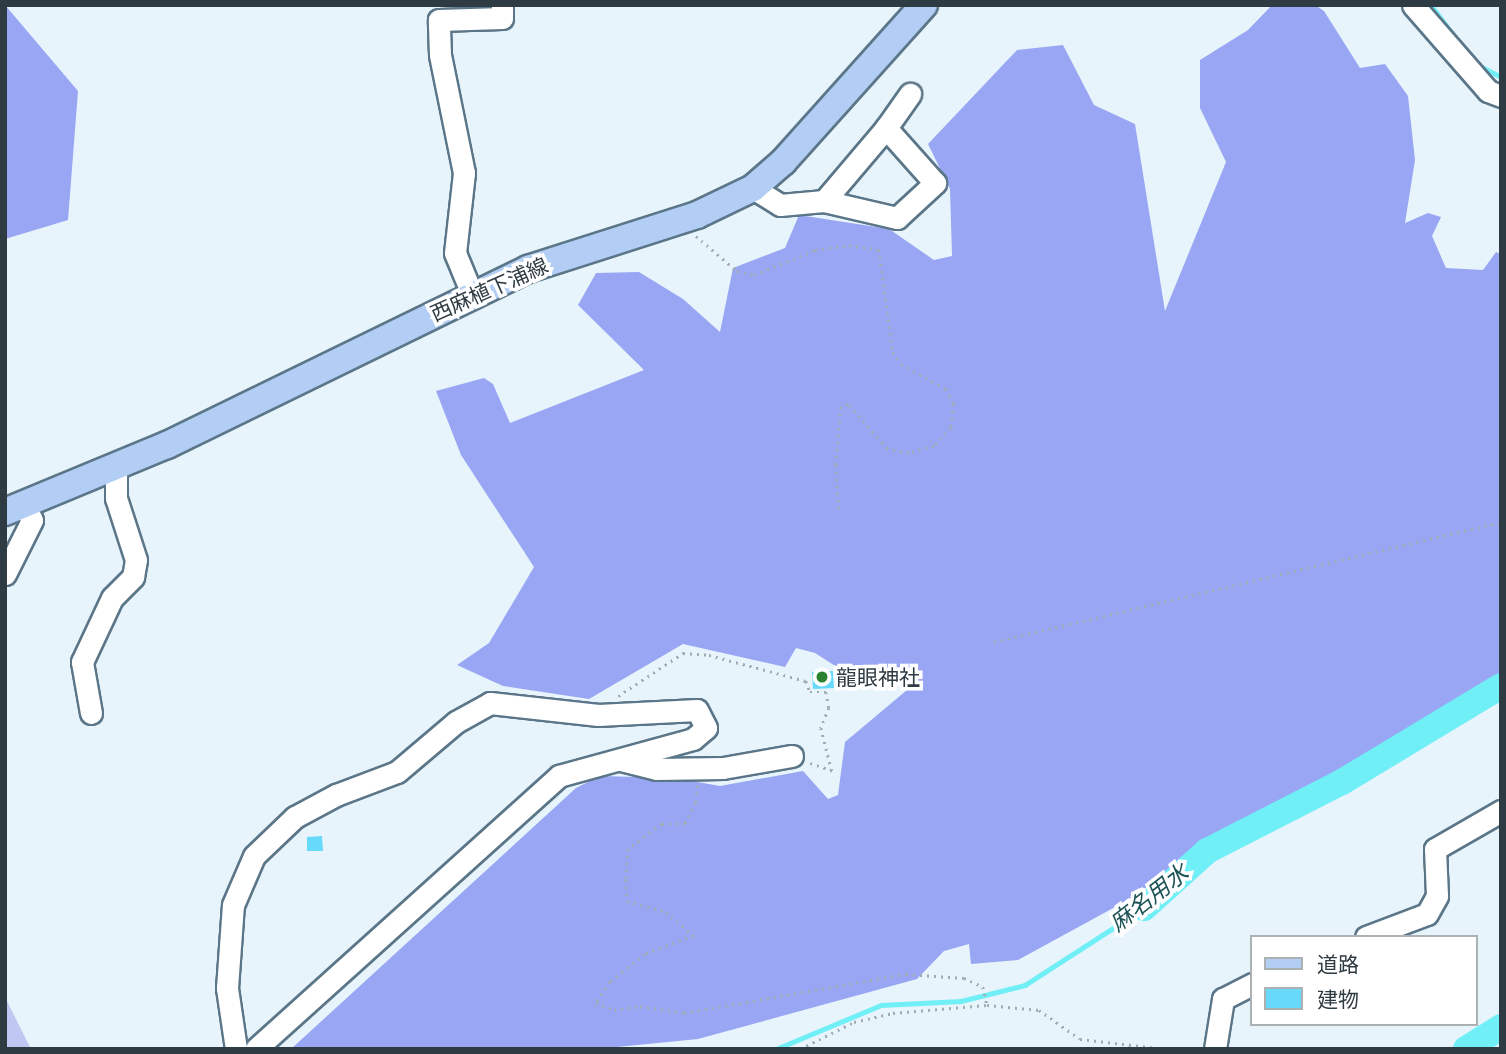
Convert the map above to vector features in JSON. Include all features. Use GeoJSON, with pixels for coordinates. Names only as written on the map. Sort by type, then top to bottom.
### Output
{"type":"FeatureCollection","features":[{"type":"Feature","properties":{"kind":"main road","name":"西麻植下浦線"},"geometry":{"type":"LineString","coordinates":[[15,509],[116,467],[472,294],[562,257],[678,221],[753,188],[783,162],[924,5]]}},
{"type":"Feature","properties":{"kind":"street"},"geometry":{"type":"LineString","coordinates":[[472,294],[455,253],[464,173],[440,55],[439,20],[502,18],[502,5]]}},
{"type":"Feature","properties":{"kind":"street"},"geometry":{"type":"LineString","coordinates":[[1413,5],[1488,91],[1501,96]]}},
{"type":"Feature","properties":{"kind":"street"},"geometry":{"type":"LineString","coordinates":[[824,201],[911,94]]}},
{"type":"Feature","properties":{"kind":"street"},"geometry":{"type":"LineString","coordinates":[[753,188],[780,205],[824,201],[897,218],[935,183],[886,128]]}},
{"type":"Feature","properties":{"kind":"street"},"geometry":{"type":"LineString","coordinates":[[91,713],[82,662],[112,598],[133,577],[136,561],[116,498],[116,467]]}},
{"type":"Feature","properties":{"kind":"street"},"geometry":{"type":"LineString","coordinates":[[5,573],[32,520],[15,509]]}},
{"type":"Feature","properties":{"kind":"street"},"geometry":{"type":"LineString","coordinates":[[236,1049],[227,988],[233,905],[254,856],[295,817],[336,795],[397,772],[456,722],[490,703],[598,715],[697,710],[706,728],[693,739],[559,776],[256,1049]]}},
{"type":"Feature","properties":{"kind":"street"},"geometry":{"type":"LineString","coordinates":[[618,759],[656,769],[701,769],[792,757]]}},
{"type":"Feature","properties":{"kind":"street"},"geometry":{"type":"LineString","coordinates":[[1371,935],[1427,914],[1437,896],[1435,849],[1501,811]]}},
{"type":"Feature","properties":{"kind":"street"},"geometry":{"type":"LineString","coordinates":[[1215,1049],[1223,999],[1250,985]]}},
{"type":"Feature","properties":{"kind":"path"},"geometry":{"type":"LineString","coordinates":[[678,221],[737,271],[754,275],[815,250],[849,245],[879,250],[893,352],[901,364],[946,389],[954,404],[951,429],[934,446],[909,453],[887,449],[848,404],[841,407],[836,465],[839,514]]}},
{"type":"Feature","properties":{"kind":"path"},"geometry":{"type":"LineString","coordinates":[[994,642],[1501,522]]}},
{"type":"Feature","properties":{"kind":"path"},"geometry":{"type":"LineString","coordinates":[[598,715],[635,681],[683,653],[709,655],[776,671],[806,681],[810,692],[826,692],[829,708],[821,728],[832,771],[792,757]]}},
{"type":"Feature","properties":{"kind":"path"},"geometry":{"type":"LineString","coordinates":[[701,769],[696,803],[685,824],[662,824],[628,849],[626,880],[627,901],[666,912],[694,936],[645,954],[610,982],[596,1003],[614,1010],[640,1006],[684,1013],[906,974],[964,978],[983,987],[987,1005]]}},
{"type":"Feature","properties":{"kind":"path"},"geometry":{"type":"LineString","coordinates":[[800,1049],[854,1022],[893,1013],[987,1005],[1040,1010],[1080,1039],[1166,1049]]}},
{"type":"Feature","properties":{"kind":"shaded area"},"geometry":{"type":"Polygon","coordinates":[[[5,5],[78,91],[68,220],[5,239],[5,5]]]}},
{"type":"Feature","properties":{"kind":"shaded area"},"geometry":{"type":"Polygon","coordinates":[[[1272,5],[1315,5],[1324,11],[1360,68],[1385,64],[1408,96],[1415,160],[1405,223],[1428,213],[1441,217],[1432,236],[1446,268],[1483,270],[1496,252],[1501,254],[1501,676],[1355,764],[1194,848],[1137,895],[1018,960],[971,964],[969,944],[944,951],[917,979],[698,1039],[597,1049],[291,1049],[576,788],[600,776],[675,778],[720,786],[803,771],[828,799],[838,795],[845,742],[913,685],[851,676],[815,653],[796,648],[785,667],[683,644],[589,699],[503,686],[457,665],[489,643],[534,567],[461,455],[436,391],[484,378],[493,384],[510,423],[644,370],[578,305],[596,273],[639,272],[683,299],[720,332],[733,268],[785,248],[799,215],[889,229],[934,260],[952,256],[950,189],[928,144],[1017,50],[1063,45],[1094,105],[1135,124],[1165,311],[1226,162],[1200,108],[1200,60],[1248,30],[1272,5]]]}},
{"type":"Feature","properties":{"kind":"shaded area"},"geometry":{"type":"Polygon","coordinates":[[[5,997],[31,1049],[5,1049],[5,997]]]}},
{"type":"Feature","properties":{"kind":"building"},"geometry":{"type":"Polygon","coordinates":[[[833,671],[834,688],[813,689],[812,672],[833,671]]]}},
{"type":"Feature","properties":{"kind":"building"},"geometry":{"type":"Polygon","coordinates":[[[322,836],[323,851],[307,851],[307,837],[322,836]]]}},
{"type":"Feature","properties":{"kind":"waterway"},"geometry":{"type":"LineString","coordinates":[[1431,5],[1458,41]]}},
{"type":"Feature","properties":{"kind":"waterway"},"geometry":{"type":"LineString","coordinates":[[1476,64],[1501,77]]}},
{"type":"Feature","properties":{"kind":"waterway","name":"麻名用水"},"geometry":{"type":"LineString","coordinates":[[1144,908],[1207,851],[1342,782],[1501,686]]}},
{"type":"Feature","properties":{"kind":"waterway","name":"麻名用水"},"geometry":{"type":"LineString","coordinates":[[776,1049],[881,1005],[961,1001],[1025,985],[1144,908]]}},
{"type":"Feature","properties":{"kind":"waterway"},"geometry":{"type":"LineString","coordinates":[[1466,1049],[1501,1027]]}},
{"type":"Feature","properties":{"kind":"place","name":"龍眼神社"},"geometry":{"type":"Point","coordinates":[822,677]}}]}
